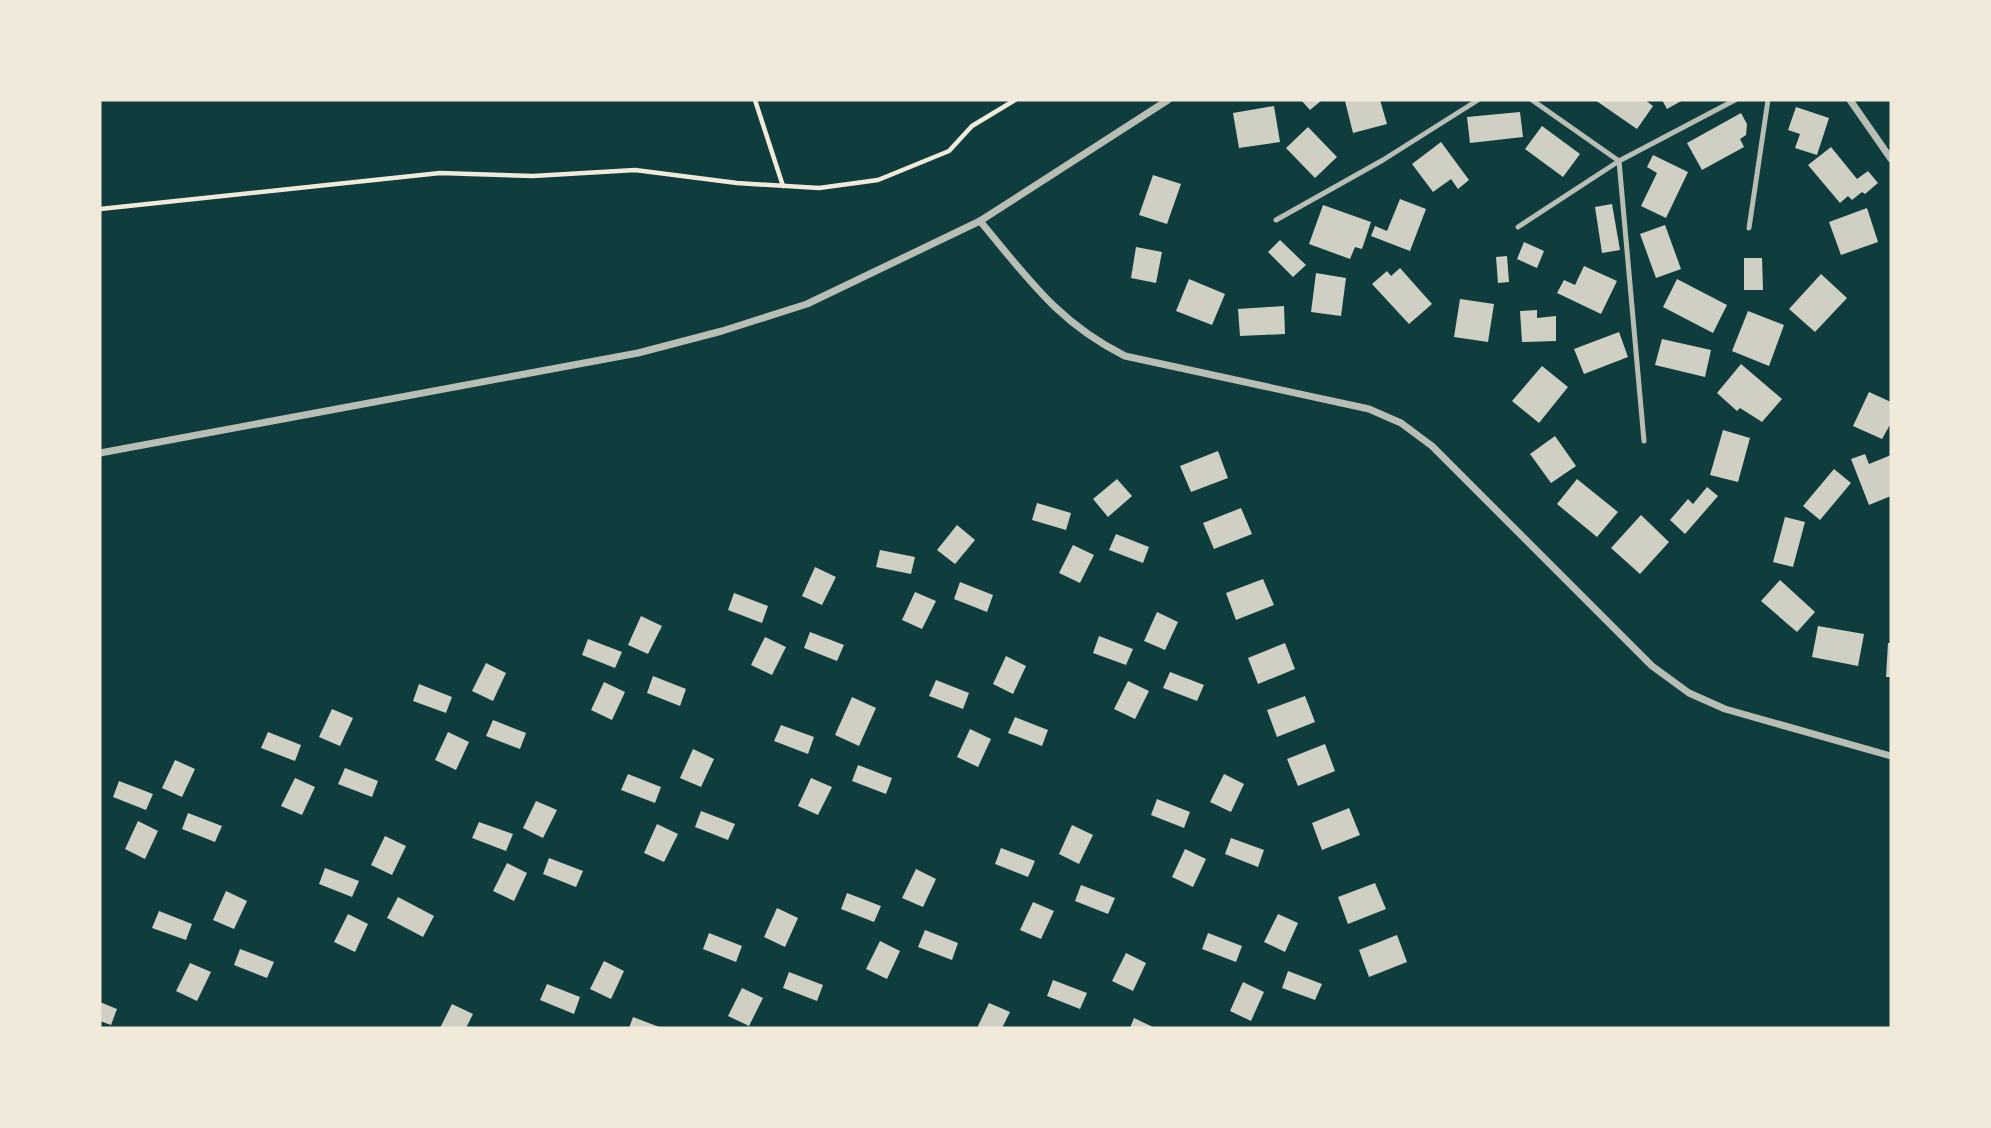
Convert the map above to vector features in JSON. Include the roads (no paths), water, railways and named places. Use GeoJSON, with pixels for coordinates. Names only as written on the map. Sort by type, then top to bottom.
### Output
{"type":"FeatureCollection","features":[{"type":"Feature","properties":{"kind":"street"},"geometry":{"type":"LineString","coordinates":[[100,453],[638,353],[710,335],[807,304],[980,220],[1168,100]]}},
{"type":"Feature","properties":{"kind":"street"},"geometry":{"type":"LineString","coordinates":[[1850,100],[1891,159]]}},
{"type":"Feature","properties":{"kind":"street"},"geometry":{"type":"LineString","coordinates":[[980,220],[1050,304],[1089,338],[1125,356],[1369,409],[1401,423],[1432,446],[1652,666],[1689,692],[1725,709],[1891,756]]}},
{"type":"Feature","properties":{"kind":"lane"},"geometry":{"type":"LineString","coordinates":[[1276,220],[1383,160],[1478,100]]}},
{"type":"Feature","properties":{"kind":"lane"},"geometry":{"type":"LineString","coordinates":[[1532,100],[1619,160]]}},
{"type":"Feature","properties":{"kind":"lane"},"geometry":{"type":"LineString","coordinates":[[1518,227],[1619,160],[1735,100]]}},
{"type":"Feature","properties":{"kind":"lane"},"geometry":{"type":"LineString","coordinates":[[1749,228],[1768,100]]}},
{"type":"Feature","properties":{"kind":"lane"},"geometry":{"type":"LineString","coordinates":[[1619,160],[1644,441]]}}]}
